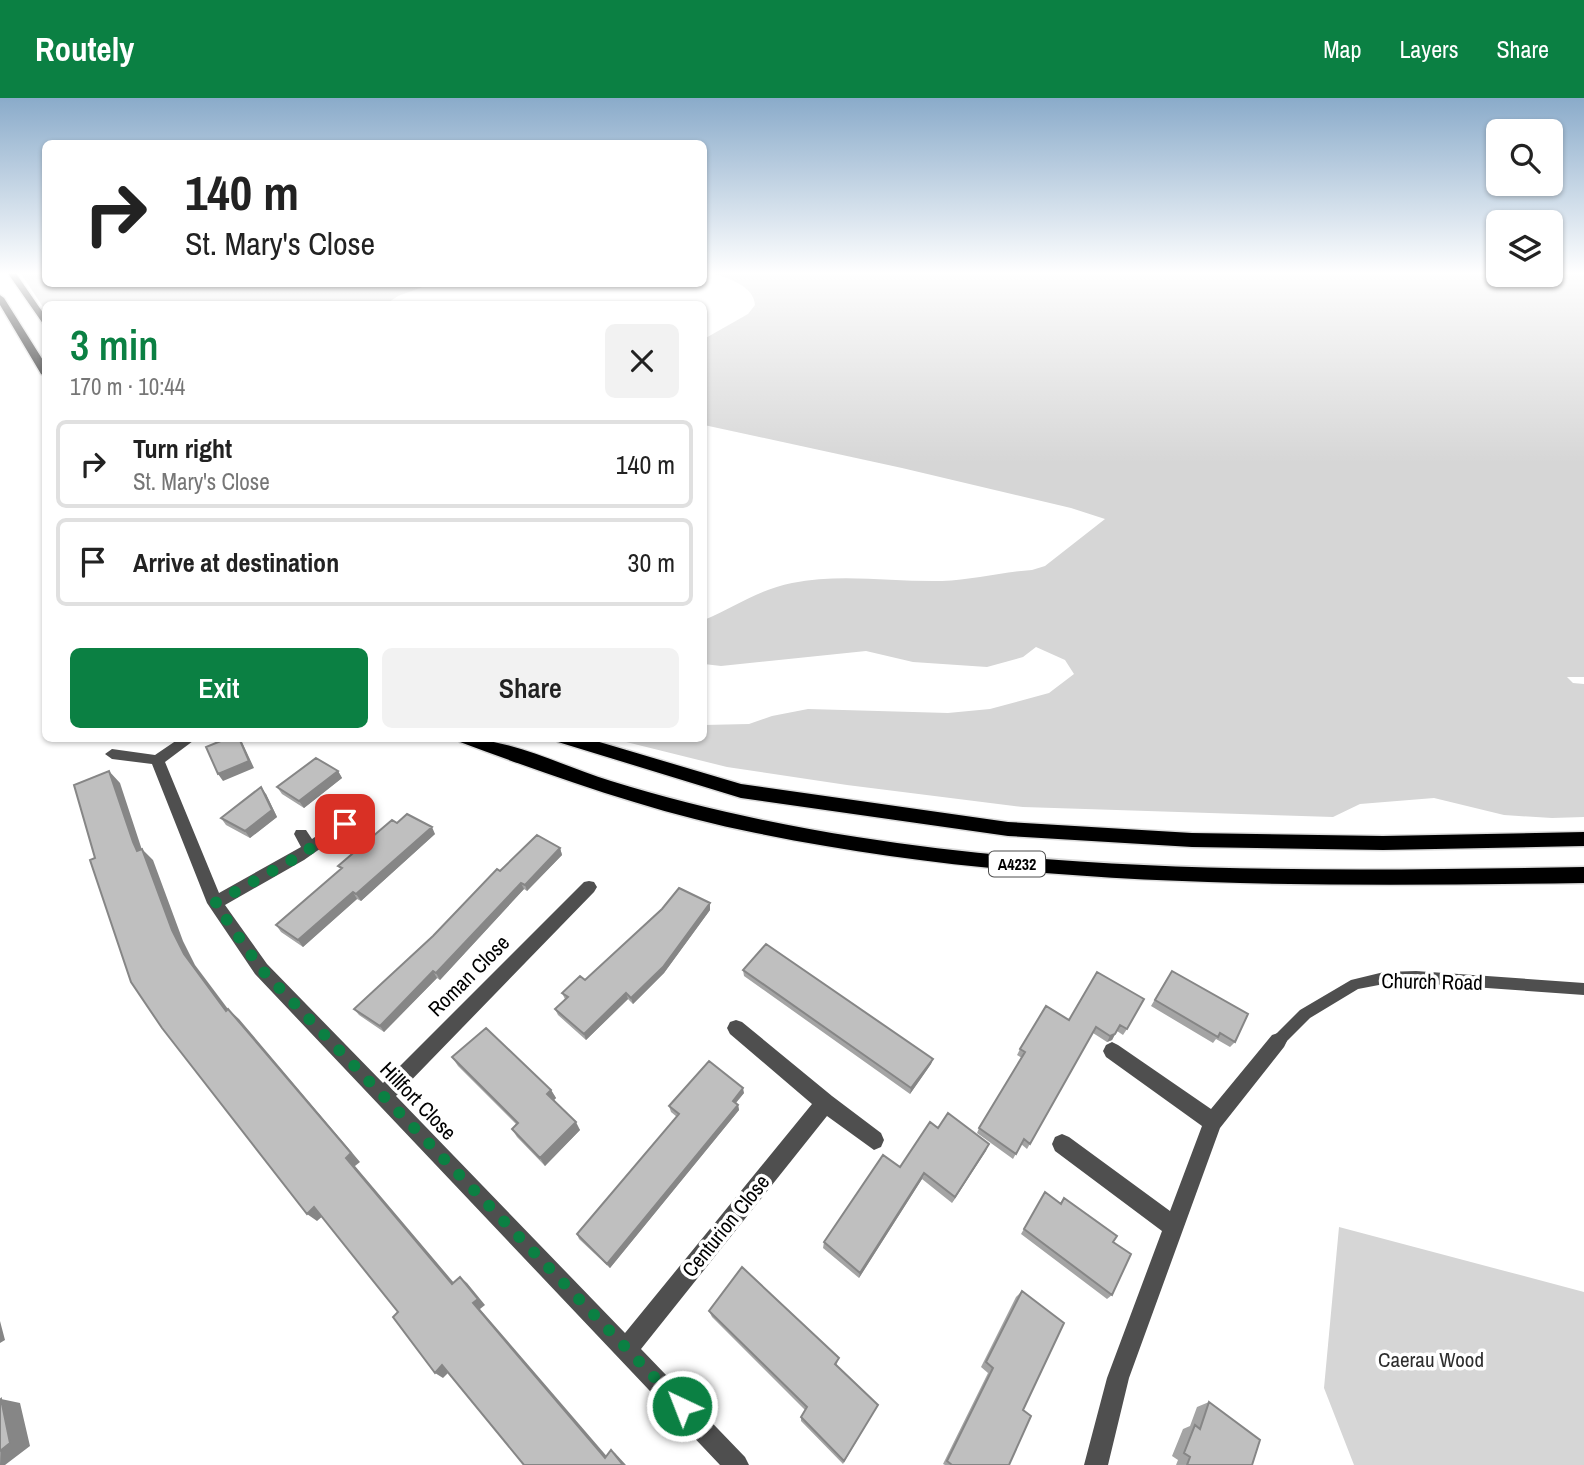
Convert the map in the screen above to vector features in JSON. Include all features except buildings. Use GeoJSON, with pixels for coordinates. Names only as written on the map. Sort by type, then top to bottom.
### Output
{"type":"FeatureCollection","features":[{"type":"Feature","properties":{"kind":"main road"},"geometry":{"type":"LineString","coordinates":[[23,336],[42,367]]}},
{"type":"Feature","properties":{"kind":"main road","name":"A4232"},"geometry":{"type":"LineString","coordinates":[[477,742],[635,797],[755,826],[884,848],[1027,865],[1208,876],[1406,878],[1584,875]]}},
{"type":"Feature","properties":{"kind":"main road","name":"A4232"},"geometry":{"type":"LineString","coordinates":[[577,742],[741,791],[1009,829],[1192,840],[1383,843],[1584,839]]}},
{"type":"Feature","properties":{"kind":"street"},"geometry":{"type":"LineString","coordinates":[[112,754],[157,760],[185,742]]}},
{"type":"Feature","properties":{"kind":"street","name":"Hillfort Close"},"geometry":{"type":"LineString","coordinates":[[157,760],[215,903],[261,969],[737,1465]]}},
{"type":"Feature","properties":{"kind":"street"},"geometry":{"type":"LineString","coordinates":[[215,903],[310,848],[362,811]]}},
{"type":"Feature","properties":{"kind":"street"},"geometry":{"type":"LineString","coordinates":[[301,834],[310,848]]}},
{"type":"Feature","properties":{"kind":"street","name":"Roman Close"},"geometry":{"type":"LineString","coordinates":[[382,1097],[589,887]]}},
{"type":"Feature","properties":{"kind":"street"},"geometry":{"type":"LineString","coordinates":[[736,1028],[825,1103],[874,1140]]}},
{"type":"Feature","properties":{"kind":"street","name":"Church Road"},"geometry":{"type":"LineString","coordinates":[[1096,1465],[1118,1378],[1213,1122],[1278,1041]]}},
{"type":"Feature","properties":{"kind":"street"},"geometry":{"type":"LineString","coordinates":[[1112,1051],[1213,1122]]}},
{"type":"Feature","properties":{"kind":"street","name":"Centurion Close"},"geometry":{"type":"LineString","coordinates":[[627,1348],[825,1103]]}},
{"type":"Feature","properties":{"kind":"street"},"geometry":{"type":"LineString","coordinates":[[1062,1144],[1174,1227]]}},
{"type":"Feature","properties":{"kind":"lane","name":"Church Road"},"geometry":{"type":"LineString","coordinates":[[1278,1041],[1305,1014],[1315,1008],[1355,985],[1384,978],[1416,977],[1584,989]]}},
{"type":"Feature","properties":{"kind":"green space"},"geometry":{"type":"Polygon","coordinates":[[[710,336],[1584,336],[1584,677],[1567,677],[1573,683],[1584,684],[1584,817],[1504,815],[1434,798],[1360,804],[1333,817],[1023,807],[727,767],[626,742],[707,742],[707,725],[749,724],[808,709],[948,713],[990,709],[1049,693],[1074,674],[1065,660],[1036,647],[1023,657],[987,667],[913,662],[866,651],[721,666],[707,664],[707,619],[769,590],[810,580],[942,581],[1032,570],[1045,566],[1105,519],[1071,508],[902,468],[707,426],[707,337],[710,336]]]}},
{"type":"Feature","properties":{"kind":"green space","name":"Caerau Wood"},"geometry":{"type":"Polygon","coordinates":[[[1339,1227],[1584,1292],[1584,1465],[1354,1465],[1324,1388],[1339,1227]]]}},
{"type":"Feature","properties":{"kind":"route"},"geometry":{"type":"LineString","coordinates":[[345,824],[299,856],[215,903],[261,969],[682,1406]]}}]}
